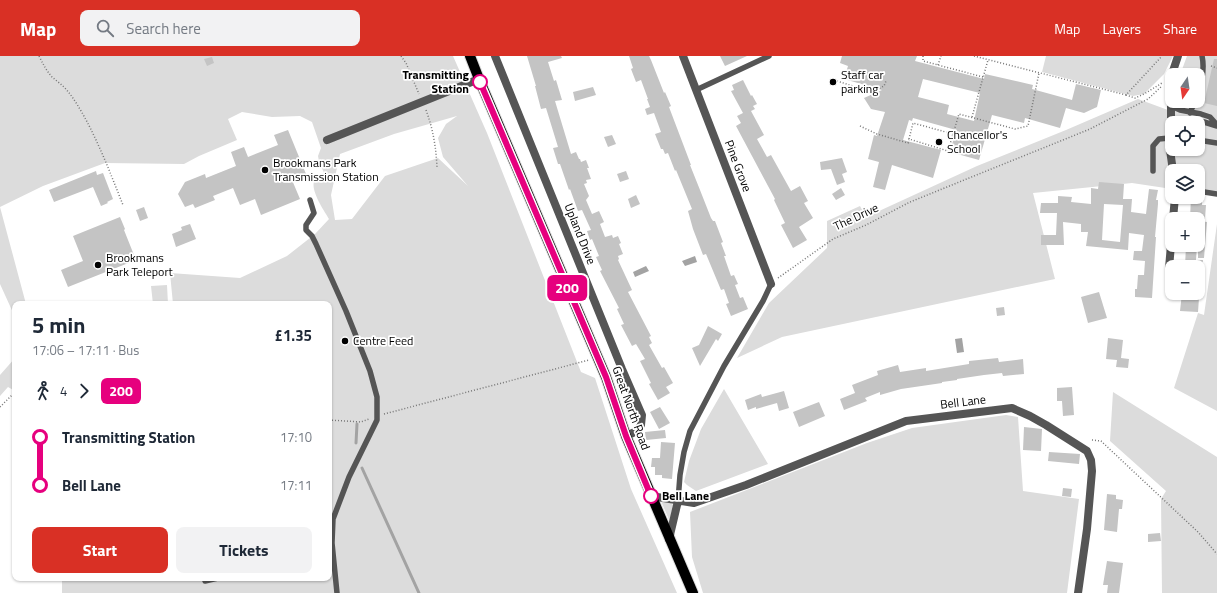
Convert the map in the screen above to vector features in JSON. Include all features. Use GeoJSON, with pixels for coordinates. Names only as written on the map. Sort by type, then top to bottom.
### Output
{"type":"FeatureCollection","features":[{"type":"Feature","properties":{"kind":"main road","name":"Great North Road"},"geometry":{"type":"LineString","coordinates":[[470,56],[478,79],[606,377],[626,436],[692,593]]}},
{"type":"Feature","properties":{"kind":"street","name":"Upland Drive"},"geometry":{"type":"LineString","coordinates":[[495,56],[642,416],[641,425],[637,431],[626,436]]}},
{"type":"Feature","properties":{"kind":"street","name":"Pine Grove"},"geometry":{"type":"LineString","coordinates":[[683,56],[771,284]]}},
{"type":"Feature","properties":{"kind":"street"},"geometry":{"type":"LineString","coordinates":[[1173,68],[1178,56]]}},
{"type":"Feature","properties":{"kind":"street"},"geometry":{"type":"LineString","coordinates":[[327,140],[478,79]]}},
{"type":"Feature","properties":{"kind":"street","name":"Bell Lane"},"geometry":{"type":"LineString","coordinates":[[651,496],[694,503],[724,493],[906,421],[1012,408],[1035,419],[1087,451],[1091,460],[1092,470],[1087,529],[1078,593]]}},
{"type":"Feature","properties":{"kind":"street"},"geometry":{"type":"LineString","coordinates":[[669,539],[678,501]]}},
{"type":"Feature","properties":{"kind":"lane"},"geometry":{"type":"LineString","coordinates":[[696,90],[769,56]]}},
{"type":"Feature","properties":{"kind":"lane"},"geometry":{"type":"LineString","coordinates":[[1202,56],[1204,68]]}},
{"type":"Feature","properties":{"kind":"lane"},"geometry":{"type":"LineString","coordinates":[[1176,108],[1190,113],[1201,114],[1210,118],[1217,126]]}},
{"type":"Feature","properties":{"kind":"lane"},"geometry":{"type":"LineString","coordinates":[[1190,113],[1192,108]]}},
{"type":"Feature","properties":{"kind":"lane"},"geometry":{"type":"LineString","coordinates":[[1205,122],[1217,126]]}},
{"type":"Feature","properties":{"kind":"lane"},"geometry":{"type":"LineString","coordinates":[[1153,171],[1153,146],[1159,140],[1165,139]]}},
{"type":"Feature","properties":{"kind":"lane"},"geometry":{"type":"LineString","coordinates":[[1205,141],[1217,143]]}},
{"type":"Feature","properties":{"kind":"lane"},"geometry":{"type":"LineString","coordinates":[[1205,192],[1217,194]]}},
{"type":"Feature","properties":{"kind":"lane"},"geometry":{"type":"LineString","coordinates":[[310,200],[314,213],[306,225],[306,230],[316,244],[346,311],[367,364],[377,397],[378,416],[332,518]]}},
{"type":"Feature","properties":{"kind":"lane"},"geometry":{"type":"LineString","coordinates":[[678,501],[680,475],[690,431],[724,366],[763,301],[771,284]]}},
{"type":"Feature","properties":{"kind":"lane"},"geometry":{"type":"LineString","coordinates":[[332,543],[337,593]]}},
{"type":"Feature","properties":{"kind":"path"},"geometry":{"type":"LineString","coordinates":[[39,56],[47,70],[70,93],[77,104],[106,162],[123,205]]}},
{"type":"Feature","properties":{"kind":"path"},"geometry":{"type":"LineString","coordinates":[[401,56],[406,63],[432,129],[438,167]]}},
{"type":"Feature","properties":{"kind":"path"},"geometry":{"type":"LineString","coordinates":[[924,56],[923,61],[983,77]]}},
{"type":"Feature","properties":{"kind":"path"},"geometry":{"type":"LineString","coordinates":[[938,65],[941,56]]}},
{"type":"Feature","properties":{"kind":"path"},"geometry":{"type":"LineString","coordinates":[[974,56],[1135,98],[1165,80]]}},
{"type":"Feature","properties":{"kind":"path"},"geometry":{"type":"LineString","coordinates":[[1126,95],[1162,56]]}},
{"type":"Feature","properties":{"kind":"path"},"geometry":{"type":"LineString","coordinates":[[972,117],[988,60]]}},
{"type":"Feature","properties":{"kind":"path"},"geometry":{"type":"LineString","coordinates":[[909,139],[948,151],[958,114],[1015,129],[1028,126],[1039,73]]}},
{"type":"Feature","properties":{"kind":"path"},"geometry":{"type":"LineString","coordinates":[[837,81],[872,92],[884,86],[886,82]]}},
{"type":"Feature","properties":{"kind":"path","name":"The Drive"},"geometry":{"type":"LineString","coordinates":[[771,284],[833,239],[866,225],[910,202],[1090,129],[1148,100],[1165,82]]}},
{"type":"Feature","properties":{"kind":"path"},"geometry":{"type":"LineString","coordinates":[[860,126],[878,134],[908,142],[913,123],[953,134]]}},
{"type":"Feature","properties":{"kind":"path"},"geometry":{"type":"LineString","coordinates":[[332,420],[361,422],[396,410],[598,358]]}},
{"type":"Feature","properties":{"kind":"path"},"geometry":{"type":"LineString","coordinates":[[0,407],[12,395]]}},
{"type":"Feature","properties":{"kind":"path"},"geometry":{"type":"LineString","coordinates":[[1092,440],[1101,441],[1198,532],[1217,554]]}},
{"type":"Feature","properties":{"kind":"shaded area"},"geometry":{"type":"Polygon","coordinates":[[[0,56],[453,56],[487,133],[581,372],[595,378],[631,489],[677,593],[62,593],[62,581],[332,581],[332,301],[173,301],[170,273],[240,278],[287,256],[315,234],[329,219],[314,191],[315,180],[319,175],[324,173],[318,156],[321,148],[312,122],[300,116],[272,117],[242,112],[228,119],[237,140],[184,164],[105,163],[43,186],[0,207],[0,56]],[[457,116],[394,134],[340,154],[331,195],[335,220],[352,219],[385,176],[438,158],[468,186],[443,157],[438,138],[446,124],[457,116]]]}},
{"type":"Feature","properties":{"kind":"shaded area"},"geometry":{"type":"Polygon","coordinates":[[[1046,56],[1173,56],[1167,68],[1165,68],[1164,74],[1144,94],[1133,96],[1042,72],[1046,56]]]}},
{"type":"Feature","properties":{"kind":"shaded area"},"geometry":{"type":"Polygon","coordinates":[[[1187,56],[1217,56],[1217,196],[1205,194],[1205,164],[1165,164],[1165,188],[1132,183],[1033,193],[1055,279],[782,337],[737,358],[769,303],[827,248],[827,221],[860,206],[866,217],[977,166],[1138,99],[1168,110],[1169,108],[1205,108],[1205,68],[1183,68],[1187,56]]]}},
{"type":"Feature","properties":{"kind":"shaded area"},"geometry":{"type":"Polygon","coordinates":[[[0,207],[25,301],[12,301],[12,310],[0,284],[0,207]]]}},
{"type":"Feature","properties":{"kind":"shaded area"},"geometry":{"type":"Polygon","coordinates":[[[1217,224],[1217,411],[1174,388],[1198,313],[1204,315],[1217,224]]]}},
{"type":"Feature","properties":{"kind":"shaded area"},"geometry":{"type":"Polygon","coordinates":[[[695,256],[697,262],[685,266],[682,261],[695,256]]]}},
{"type":"Feature","properties":{"kind":"shaded area"},"geometry":{"type":"Polygon","coordinates":[[[646,266],[649,271],[635,277],[633,272],[646,266]]]}},
{"type":"Feature","properties":{"kind":"shaded area"},"geometry":{"type":"Polygon","coordinates":[[[167,285],[168,301],[153,301],[151,286],[167,285]]]}},
{"type":"Feature","properties":{"kind":"shaded area"},"geometry":{"type":"Polygon","coordinates":[[[962,338],[964,352],[957,353],[955,339],[962,338]]]}},
{"type":"Feature","properties":{"kind":"shaded area"},"geometry":{"type":"Polygon","coordinates":[[[12,361],[12,389],[8,387],[0,396],[0,375],[12,361]]]}},
{"type":"Feature","properties":{"kind":"shaded area"},"geometry":{"type":"Polygon","coordinates":[[[724,389],[768,464],[696,491],[684,482],[689,461],[701,429],[724,389]]]}},
{"type":"Feature","properties":{"kind":"shaded area"},"geometry":{"type":"Polygon","coordinates":[[[1113,392],[1217,457],[1217,593],[1162,593],[1161,499],[1166,491],[1110,441],[1113,392]]]}},
{"type":"Feature","properties":{"kind":"shaded area"},"geometry":{"type":"Polygon","coordinates":[[[1006,415],[1018,417],[1023,491],[1079,499],[1067,593],[703,593],[692,557],[690,512],[867,443],[912,428],[1006,415]]]}},
{"type":"Feature","properties":{"kind":"shaded area"},"geometry":{"type":"Polygon","coordinates":[[[661,501],[671,503],[673,505],[670,522],[661,501]]]}},
{"type":"Feature","properties":{"kind":"building"},"geometry":{"type":"Polygon","coordinates":[[[527,56],[561,56],[562,58],[548,62],[554,81],[556,80],[562,100],[555,101],[571,154],[576,152],[581,162],[586,160],[589,168],[587,168],[591,179],[586,180],[587,183],[584,184],[589,196],[586,200],[592,214],[599,211],[604,222],[600,224],[605,237],[612,235],[613,238],[618,236],[623,254],[618,256],[618,260],[632,290],[628,292],[651,336],[649,337],[652,343],[649,345],[662,368],[664,367],[673,383],[666,387],[670,393],[658,400],[649,384],[651,383],[640,361],[645,359],[636,344],[632,346],[621,325],[624,324],[617,309],[619,308],[600,271],[602,270],[596,257],[599,256],[587,231],[591,230],[582,210],[578,211],[560,164],[558,164],[553,148],[558,147],[546,108],[541,109],[527,56]]]}},
{"type":"Feature","properties":{"kind":"building"},"geometry":{"type":"Polygon","coordinates":[[[629,56],[649,56],[651,60],[664,93],[665,92],[671,106],[669,107],[690,165],[711,218],[715,221],[723,242],[721,243],[726,256],[724,256],[731,276],[734,275],[738,284],[735,285],[740,298],[743,297],[748,309],[731,316],[726,304],[729,303],[724,289],[721,290],[706,254],[703,255],[693,229],[688,211],[692,209],[676,170],[675,171],[668,153],[665,154],[663,149],[661,149],[655,134],[661,132],[654,113],[647,115],[645,109],[650,107],[648,99],[641,80],[636,82],[631,69],[633,68],[629,56]]]}},
{"type":"Feature","properties":{"kind":"building"},"geometry":{"type":"Polygon","coordinates":[[[720,56],[747,56],[725,66],[720,56]]]}},
{"type":"Feature","properties":{"kind":"building"},"geometry":{"type":"Polygon","coordinates":[[[842,56],[917,56],[915,61],[984,79],[985,74],[1033,85],[1032,89],[1072,100],[1076,84],[1101,90],[1097,107],[1084,113],[1066,108],[1060,128],[1025,118],[1024,123],[992,115],[979,160],[950,152],[956,130],[913,118],[912,121],[909,120],[903,140],[941,150],[933,178],[892,165],[885,190],[873,187],[879,162],[868,159],[874,135],[877,136],[885,112],[871,109],[864,98],[882,90],[844,79],[848,66],[840,63],[842,56]],[[923,79],[918,97],[949,105],[947,114],[974,121],[980,93],[923,79]]]}},
{"type":"Feature","properties":{"kind":"building"},"geometry":{"type":"Polygon","coordinates":[[[212,57],[214,63],[207,66],[204,59],[212,57]]]}},
{"type":"Feature","properties":{"kind":"building"},"geometry":{"type":"Polygon","coordinates":[[[1214,59],[1217,59],[1217,106],[1205,103],[1214,59]]]}},
{"type":"Feature","properties":{"kind":"building"},"geometry":{"type":"Polygon","coordinates":[[[743,80],[757,104],[753,106],[755,109],[751,111],[764,135],[757,139],[767,157],[771,155],[791,191],[800,186],[808,201],[804,203],[813,218],[799,227],[807,240],[793,248],[781,225],[785,223],[774,200],[775,199],[736,126],[741,123],[737,116],[743,113],[731,91],[734,90],[732,85],[743,80]]]}},
{"type":"Feature","properties":{"kind":"building"},"geometry":{"type":"Polygon","coordinates":[[[593,87],[596,95],[575,101],[573,92],[593,87]]]}},
{"type":"Feature","properties":{"kind":"building","name":"Brookmans Park Transmission Station"},"geometry":{"type":"Polygon","coordinates":[[[288,130],[306,174],[292,180],[300,199],[261,215],[255,199],[240,205],[233,188],[213,196],[215,200],[195,208],[193,204],[185,207],[178,194],[185,182],[205,174],[206,178],[236,166],[231,152],[244,147],[248,157],[278,145],[274,135],[288,130]]]}},
{"type":"Feature","properties":{"kind":"building"},"geometry":{"type":"Polygon","coordinates":[[[612,135],[616,144],[608,147],[604,137],[612,135]]]}},
{"type":"Feature","properties":{"kind":"building"},"geometry":{"type":"Polygon","coordinates":[[[842,158],[847,172],[842,174],[845,182],[837,185],[831,169],[821,170],[820,162],[842,158]]]}},
{"type":"Feature","properties":{"kind":"building"},"geometry":{"type":"Polygon","coordinates":[[[96,171],[97,175],[103,173],[113,199],[107,202],[108,203],[101,206],[93,187],[54,202],[49,190],[96,171]]]}},
{"type":"Feature","properties":{"kind":"building"},"geometry":{"type":"Polygon","coordinates":[[[626,171],[629,179],[620,182],[617,174],[626,171]]]}},
{"type":"Feature","properties":{"kind":"building"},"geometry":{"type":"Polygon","coordinates":[[[1099,182],[1124,184],[1123,199],[1132,199],[1131,212],[1146,214],[1149,189],[1158,190],[1156,200],[1158,200],[1158,204],[1152,298],[1135,297],[1138,275],[1144,275],[1145,261],[1133,260],[1134,251],[1142,251],[1144,235],[1129,233],[1128,250],[1086,246],[1088,232],[1081,232],[1081,224],[1063,222],[1064,245],[1041,245],[1041,235],[1056,235],[1057,213],[1040,213],[1041,203],[1058,203],[1058,196],[1072,197],[1071,202],[1091,204],[1091,188],[1098,189],[1099,182]],[[1104,204],[1102,240],[1120,242],[1123,205],[1104,204]]]}},
{"type":"Feature","properties":{"kind":"building"},"geometry":{"type":"Polygon","coordinates":[[[841,188],[845,195],[836,200],[832,194],[841,188]]]}},
{"type":"Feature","properties":{"kind":"building"},"geometry":{"type":"Polygon","coordinates":[[[636,195],[640,204],[631,208],[628,199],[636,195]]]}},
{"type":"Feature","properties":{"kind":"building"},"geometry":{"type":"Polygon","coordinates":[[[1191,204],[1206,205],[1205,219],[1205,212],[1190,212],[1191,204]]]}},
{"type":"Feature","properties":{"kind":"building"},"geometry":{"type":"Polygon","coordinates":[[[144,207],[148,218],[140,221],[136,210],[144,207]]]}},
{"type":"Feature","properties":{"kind":"building"},"geometry":{"type":"Polygon","coordinates":[[[120,217],[136,260],[68,287],[61,270],[83,261],[73,236],[120,217]]]}},
{"type":"Feature","properties":{"kind":"building"},"geometry":{"type":"Polygon","coordinates":[[[1205,222],[1207,222],[1205,246],[1205,222]]]}},
{"type":"Feature","properties":{"kind":"building"},"geometry":{"type":"Polygon","coordinates":[[[190,224],[196,239],[176,247],[172,234],[182,230],[181,227],[190,224]]]}},
{"type":"Feature","properties":{"kind":"building"},"geometry":{"type":"Polygon","coordinates":[[[1186,252],[1197,252],[1196,260],[1185,260],[1186,252]]]}},
{"type":"Feature","properties":{"kind":"building"},"geometry":{"type":"Polygon","coordinates":[[[1198,252],[1204,252],[1204,258],[1198,258],[1198,252]]]}},
{"type":"Feature","properties":{"kind":"building"},"geometry":{"type":"Polygon","coordinates":[[[1099,292],[1107,318],[1088,323],[1081,297],[1099,292]]]}},
{"type":"Feature","properties":{"kind":"building"},"geometry":{"type":"Polygon","coordinates":[[[1181,300],[1199,300],[1198,312],[1180,311],[1181,300]]]}},
{"type":"Feature","properties":{"kind":"building"},"geometry":{"type":"Polygon","coordinates":[[[1004,307],[1005,315],[997,316],[996,308],[1004,307]]]}},
{"type":"Feature","properties":{"kind":"building"},"geometry":{"type":"Polygon","coordinates":[[[708,326],[722,334],[718,341],[716,339],[700,366],[692,348],[699,345],[708,326]]]}},
{"type":"Feature","properties":{"kind":"building"},"geometry":{"type":"Polygon","coordinates":[[[1108,338],[1123,340],[1121,358],[1129,359],[1128,368],[1116,367],[1117,360],[1106,359],[1108,338]]]}},
{"type":"Feature","properties":{"kind":"building"},"geometry":{"type":"Polygon","coordinates":[[[998,358],[999,362],[1023,359],[1024,374],[1003,376],[1002,373],[984,375],[901,389],[880,395],[880,392],[865,398],[867,401],[844,410],[840,399],[855,393],[852,385],[878,375],[877,371],[898,365],[900,372],[926,368],[926,371],[969,364],[969,361],[998,358]]]}},
{"type":"Feature","properties":{"kind":"building"},"geometry":{"type":"Polygon","coordinates":[[[1072,387],[1074,415],[1063,416],[1062,401],[1057,401],[1057,388],[1072,387]]]}},
{"type":"Feature","properties":{"kind":"building"},"geometry":{"type":"Polygon","coordinates":[[[784,391],[789,408],[779,411],[777,403],[748,410],[745,400],[761,394],[762,397],[784,391]]]}},
{"type":"Feature","properties":{"kind":"building"},"geometry":{"type":"Polygon","coordinates":[[[819,402],[825,416],[799,427],[793,412],[819,402]]]}},
{"type":"Feature","properties":{"kind":"building"},"geometry":{"type":"Polygon","coordinates":[[[660,407],[670,423],[659,429],[650,412],[660,407]]]}},
{"type":"Feature","properties":{"kind":"building"},"geometry":{"type":"Polygon","coordinates":[[[1024,427],[1042,429],[1041,451],[1023,450],[1024,427]]]}},
{"type":"Feature","properties":{"kind":"building"},"geometry":{"type":"Polygon","coordinates":[[[665,430],[666,438],[646,440],[645,432],[665,430]]]}},
{"type":"Feature","properties":{"kind":"building"},"geometry":{"type":"Polygon","coordinates":[[[661,442],[675,443],[672,479],[662,478],[662,475],[655,475],[655,467],[651,467],[652,458],[660,458],[661,442]]]}},
{"type":"Feature","properties":{"kind":"building"},"geometry":{"type":"Polygon","coordinates":[[[1049,452],[1080,454],[1079,464],[1048,461],[1049,452]]]}},
{"type":"Feature","properties":{"kind":"building"},"geometry":{"type":"Polygon","coordinates":[[[1063,488],[1072,489],[1071,497],[1062,496],[1063,488]]]}},
{"type":"Feature","properties":{"kind":"building"},"geometry":{"type":"Polygon","coordinates":[[[1107,494],[1116,495],[1116,499],[1123,500],[1122,509],[1119,509],[1117,532],[1104,530],[1107,494]]]}},
{"type":"Feature","properties":{"kind":"building"},"geometry":{"type":"Polygon","coordinates":[[[1160,533],[1161,541],[1148,542],[1148,534],[1160,533]]]}},
{"type":"Feature","properties":{"kind":"building"},"geometry":{"type":"Polygon","coordinates":[[[1107,561],[1123,563],[1119,593],[1107,593],[1108,585],[1103,585],[1107,561]]]}},
{"type":"Feature","properties":{"kind":"waterway"},"geometry":{"type":"LineString","coordinates":[[356,443],[357,424]]}},
{"type":"Feature","properties":{"kind":"waterway"},"geometry":{"type":"LineString","coordinates":[[362,468],[419,593]]}},
{"type":"Feature","properties":{"kind":"bus line","name":"200"},"geometry":{"type":"LineString","coordinates":[[480,82],[606,377],[626,436],[651,496]]}},
{"type":"Feature","properties":{"kind":"place","name":"Transmitting Station"},"geometry":{"type":"Point","coordinates":[480,82]}},
{"type":"Feature","properties":{"kind":"place","name":"Staff car parking"},"geometry":{"type":"Point","coordinates":[833,82]}},
{"type":"Feature","properties":{"kind":"place","name":"Chancellor's School"},"geometry":{"type":"Point","coordinates":[939,142]}},
{"type":"Feature","properties":{"kind":"place","name":"Brookmans Park Transmission Station"},"geometry":{"type":"Point","coordinates":[265,170]}},
{"type":"Feature","properties":{"kind":"place","name":"Brookmans Park Teleport"},"geometry":{"type":"Point","coordinates":[98,265]}},
{"type":"Feature","properties":{"kind":"place","name":"Centre Feed"},"geometry":{"type":"Point","coordinates":[345,341]}},
{"type":"Feature","properties":{"kind":"place","name":"Bell Lane"},"geometry":{"type":"Point","coordinates":[651,496]}}]}
